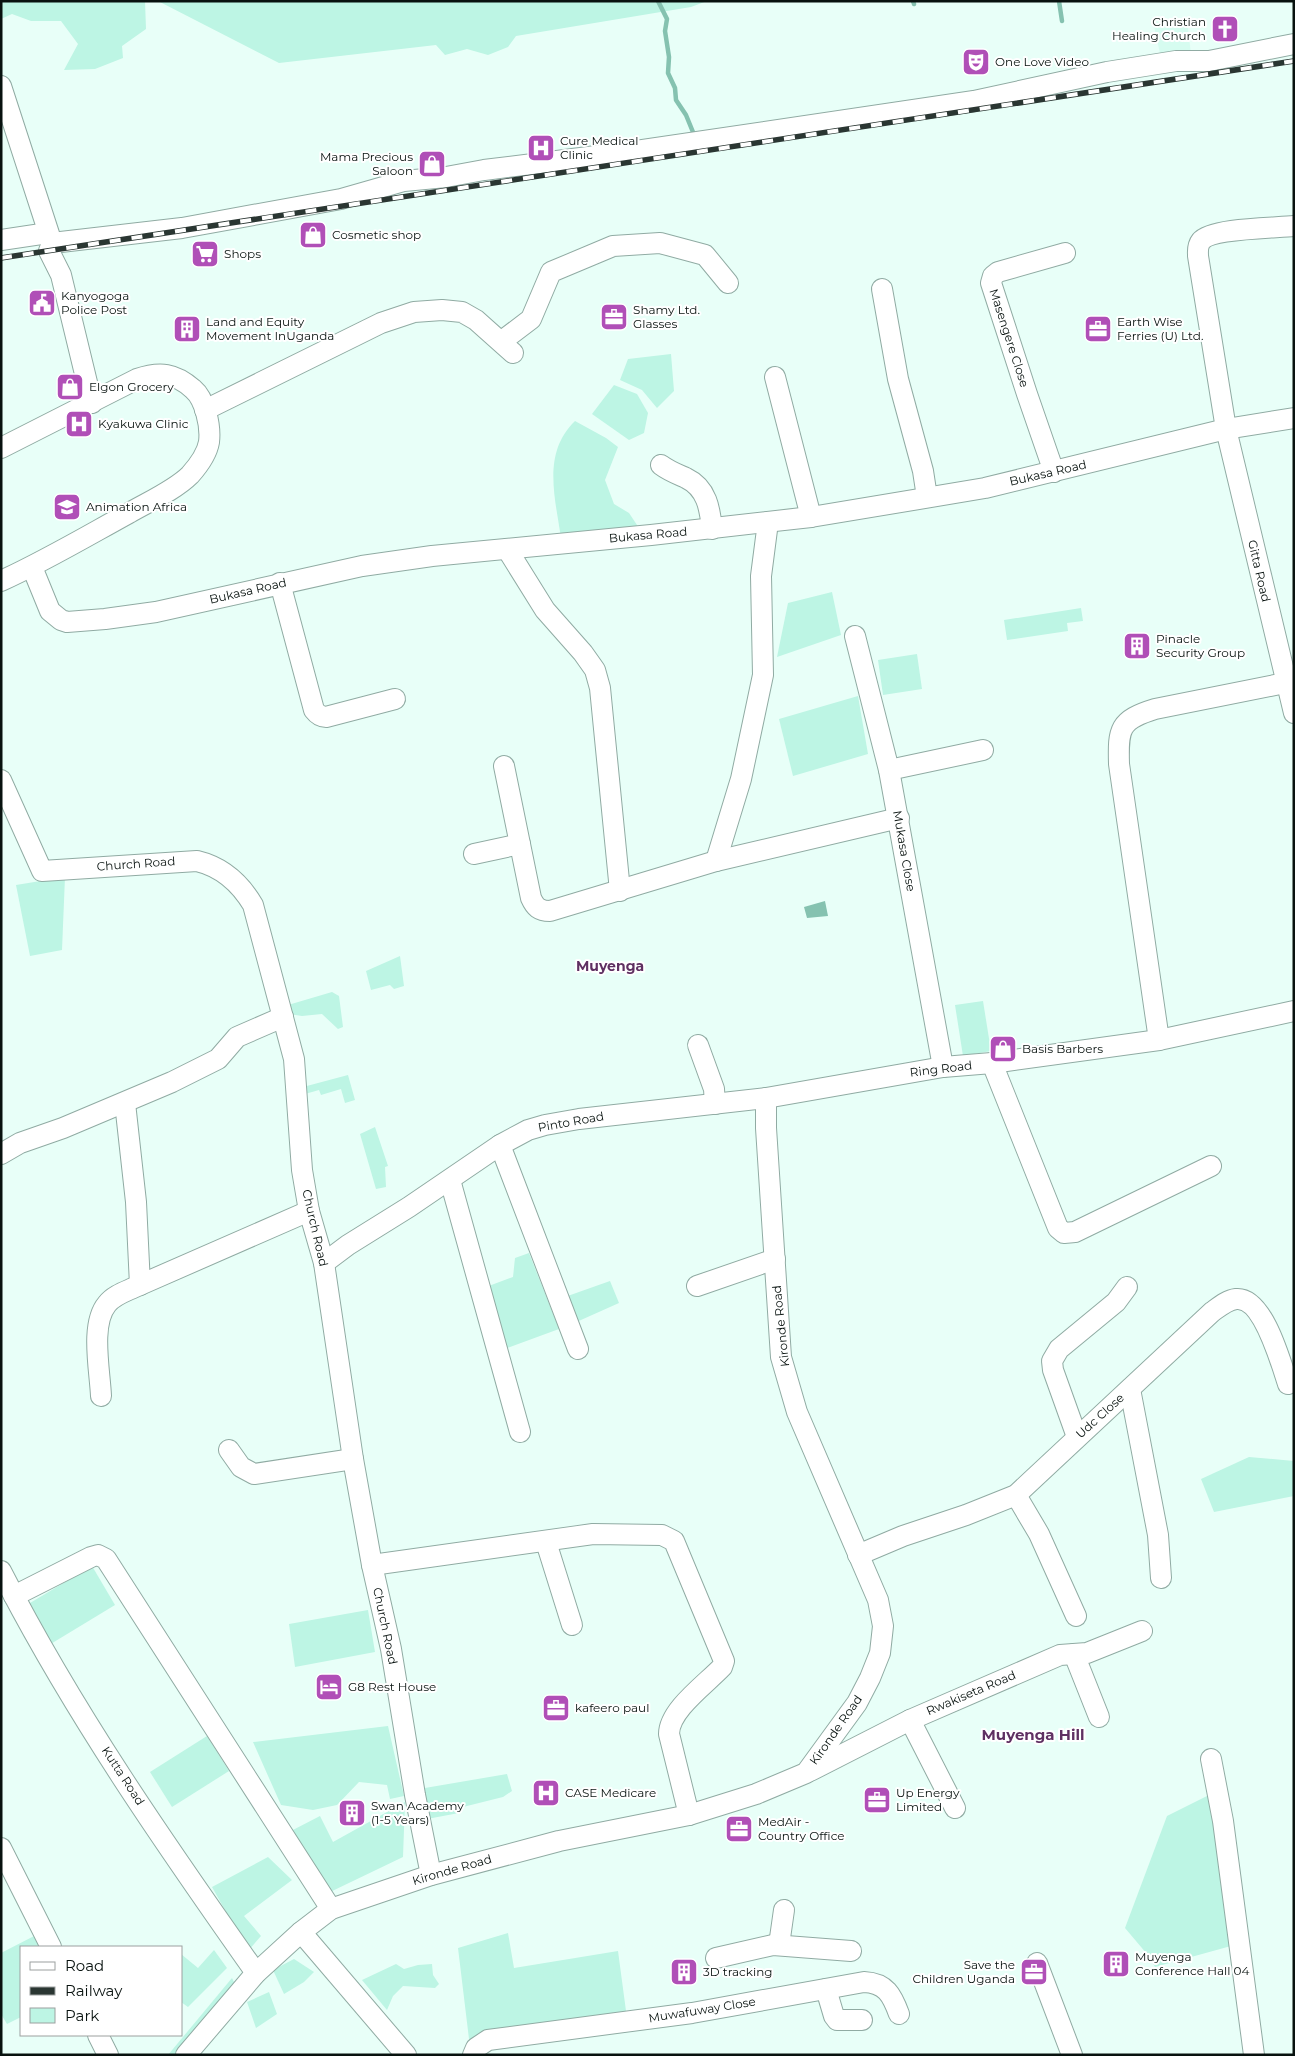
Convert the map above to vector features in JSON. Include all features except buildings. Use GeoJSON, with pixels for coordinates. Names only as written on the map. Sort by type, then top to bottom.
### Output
{"type":"FeatureCollection","features":[{"type":"Feature","properties":{"kind":"street"},"geometry":{"type":"LineString","coordinates":[[1,240],[182,228],[341,199],[404,181],[636,151],[974,101],[1108,72],[1176,61],[1209,61],[1294,44]]}},
{"type":"Feature","properties":{"kind":"street"},"geometry":{"type":"LineString","coordinates":[[1,86],[50,238],[49,251],[61,275],[92,403]]}},
{"type":"Feature","properties":{"kind":"street","name":"Gitta Road"},"geometry":{"type":"LineString","coordinates":[[1294,226],[1210,234],[1201,240],[1198,248],[1226,429],[1285,683],[1294,713]]}},
{"type":"Feature","properties":{"kind":"street"},"geometry":{"type":"LineString","coordinates":[[205,410],[404,314],[427,310],[462,312],[476,320],[508,347],[530,319],[551,272],[613,246],[660,243],[705,255],[728,283]]}},
{"type":"Feature","properties":{"kind":"street","name":"Masengere Close"},"geometry":{"type":"LineString","coordinates":[[1054,472],[991,283],[993,276],[998,272],[1065,252]]}},
{"type":"Feature","properties":{"kind":"street"},"geometry":{"type":"LineString","coordinates":[[882,290],[898,379],[923,471],[927,498]]}},
{"type":"Feature","properties":{"kind":"street"},"geometry":{"type":"LineString","coordinates":[[1,448],[137,379],[149,375],[165,374],[182,379],[201,398],[205,410],[209,441],[204,456],[189,476],[163,494],[32,567],[1,581]]}},
{"type":"Feature","properties":{"kind":"street"},"geometry":{"type":"LineString","coordinates":[[775,377],[811,517]]}},
{"type":"Feature","properties":{"kind":"street","name":"Bukasa Road"},"geometry":{"type":"LineString","coordinates":[[32,567],[50,611],[61,620],[67,622],[156,612],[358,566],[506,548],[712,529],[811,517],[927,498],[984,488],[1054,472],[1226,429],[1294,418]]}},
{"type":"Feature","properties":{"kind":"street"},"geometry":{"type":"LineString","coordinates":[[661,465],[671,472],[695,483],[701,490],[711,512],[712,529]]}},
{"type":"Feature","properties":{"kind":"street"},"geometry":{"type":"LineString","coordinates":[[716,861],[741,779],[763,674],[761,576],[768,522]]}},
{"type":"Feature","properties":{"kind":"street"},"geometry":{"type":"LineString","coordinates":[[506,548],[545,610],[583,653],[595,670],[600,688],[620,891]]}},
{"type":"Feature","properties":{"kind":"street"},"geometry":{"type":"LineString","coordinates":[[280,583],[314,710],[322,717],[326,717],[395,699]]}},
{"type":"Feature","properties":{"kind":"street"},"geometry":{"type":"LineString","coordinates":[[1274,632],[1294,635]]}},
{"type":"Feature","properties":{"kind":"street","name":"Mukasa Close"},"geometry":{"type":"LineString","coordinates":[[855,636],[889,770],[899,818],[943,1068]]}},
{"type":"Feature","properties":{"kind":"street"},"geometry":{"type":"LineString","coordinates":[[1159,1040],[1119,764],[1121,728],[1140,714],[1155,709],[1285,683]]}},
{"type":"Feature","properties":{"kind":"street"},"geometry":{"type":"LineString","coordinates":[[889,770],[983,750]]}},
{"type":"Feature","properties":{"kind":"street"},"geometry":{"type":"LineString","coordinates":[[504,766],[530,898],[534,905],[542,911],[550,912],[716,861],[899,818]]}},
{"type":"Feature","properties":{"kind":"street","name":"Church Road"},"geometry":{"type":"LineString","coordinates":[[1,780],[42,871],[185,861],[212,865],[224,872],[239,886],[253,905],[294,1059],[299,1144],[309,1211],[324,1263],[353,1459],[372,1565],[391,1649],[415,1795],[431,1875]]}},
{"type":"Feature","properties":{"kind":"street"},"geometry":{"type":"LineString","coordinates":[[474,854],[520,844]]}},
{"type":"Feature","properties":{"kind":"street","name":"Ring Road"},"geometry":{"type":"LineString","coordinates":[[766,1098],[943,1068],[1159,1040],[1294,1011]]}},
{"type":"Feature","properties":{"kind":"street"},"geometry":{"type":"LineString","coordinates":[[1,1154],[20,1143],[64,1128],[218,1059],[237,1036],[283,1017]]}},
{"type":"Feature","properties":{"kind":"street"},"geometry":{"type":"LineString","coordinates":[[698,1045],[712,1082],[715,1104]]}},
{"type":"Feature","properties":{"kind":"street"},"geometry":{"type":"LineString","coordinates":[[992,1063],[1058,1228],[1064,1233],[1074,1232],[1211,1166]]}},
{"type":"Feature","properties":{"kind":"street","name":"Pinto Road"},"geometry":{"type":"LineString","coordinates":[[324,1263],[348,1245],[450,1180],[500,1145],[528,1130],[579,1119],[766,1098]]}},
{"type":"Feature","properties":{"kind":"street","name":"Kironde Road"},"geometry":{"type":"LineString","coordinates":[[186,2055],[256,1973],[301,1932],[331,1909],[431,1875],[559,1841],[689,1814],[756,1794],[806,1772],[857,1703],[880,1653],[883,1626],[878,1600],[797,1412],[782,1357],[766,1128],[766,1098]]}},
{"type":"Feature","properties":{"kind":"street"},"geometry":{"type":"LineString","coordinates":[[125,1102],[136,1202],[140,1285]]}},
{"type":"Feature","properties":{"kind":"street"},"geometry":{"type":"LineString","coordinates":[[500,1145],[578,1349]]}},
{"type":"Feature","properties":{"kind":"street"},"geometry":{"type":"LineString","coordinates":[[450,1180],[520,1432]]}},
{"type":"Feature","properties":{"kind":"street"},"geometry":{"type":"LineString","coordinates":[[102,1396],[97,1334],[99,1317],[107,1304],[118,1295],[309,1211]]}},
{"type":"Feature","properties":{"kind":"street"},"geometry":{"type":"LineString","coordinates":[[697,1286],[776,1260]]}},
{"type":"Feature","properties":{"kind":"street"},"geometry":{"type":"LineString","coordinates":[[1077,1437],[1053,1370],[1052,1361],[1059,1349],[1116,1302],[1127,1287]]}},
{"type":"Feature","properties":{"kind":"street","name":"Udc Close"},"geometry":{"type":"LineString","coordinates":[[858,1555],[903,1536],[966,1515],[1016,1495],[1212,1312],[1226,1302],[1236,1299],[1244,1300],[1258,1312],[1270,1335],[1288,1384]]}},
{"type":"Feature","properties":{"kind":"street"},"geometry":{"type":"LineString","coordinates":[[1130,1389],[1158,1535],[1161,1578]]}},
{"type":"Feature","properties":{"kind":"street"},"geometry":{"type":"LineString","coordinates":[[229,1450],[241,1467],[254,1474],[353,1459]]}},
{"type":"Feature","properties":{"kind":"street"},"geometry":{"type":"LineString","coordinates":[[1016,1495],[1039,1534],[1076,1616]]}},
{"type":"Feature","properties":{"kind":"street"},"geometry":{"type":"LineString","coordinates":[[372,1565],[593,1534],[662,1535],[671,1538],[677,1546],[724,1661],[722,1668],[676,1712],[669,1726],[669,1734],[689,1814]]}},
{"type":"Feature","properties":{"kind":"street"},"geometry":{"type":"LineString","coordinates":[[546,1542],[572,1625]]}},
{"type":"Feature","properties":{"kind":"street"},"geometry":{"type":"LineString","coordinates":[[14,1596],[91,1557],[98,1555],[106,1559],[331,1909]]}},
{"type":"Feature","properties":{"kind":"street","name":"Kutta Road"},"geometry":{"type":"LineString","coordinates":[[1,1571],[48,1658],[80,1712],[206,1902],[256,1973]]}},
{"type":"Feature","properties":{"kind":"street","name":"Rwakiseta Road"},"geometry":{"type":"LineString","coordinates":[[806,1772],[910,1720],[1060,1655],[1087,1653],[1142,1631]]}},
{"type":"Feature","properties":{"kind":"street"},"geometry":{"type":"LineString","coordinates":[[1074,1654],[1099,1717]]}},
{"type":"Feature","properties":{"kind":"street"},"geometry":{"type":"LineString","coordinates":[[910,1720],[955,1808]]}},
{"type":"Feature","properties":{"kind":"street"},"geometry":{"type":"LineString","coordinates":[[1211,1759],[1223,1821],[1254,2055]]}},
{"type":"Feature","properties":{"kind":"street"},"geometry":{"type":"LineString","coordinates":[[1,1848],[50,1946]]}},
{"type":"Feature","properties":{"kind":"street"},"geometry":{"type":"LineString","coordinates":[[779,1945],[784,1910]]}},
{"type":"Feature","properties":{"kind":"street"},"geometry":{"type":"LineString","coordinates":[[301,1932],[406,2055]]}},
{"type":"Feature","properties":{"kind":"street"},"geometry":{"type":"LineString","coordinates":[[716,1958],[779,1945],[851,1951]]}},
{"type":"Feature","properties":{"kind":"street"},"geometry":{"type":"LineString","coordinates":[[1037,1963],[1072,2055]]}},
{"type":"Feature","properties":{"kind":"street","name":"Muwafuway Close"},"geometry":{"type":"LineString","coordinates":[[473,2055],[476,2048],[488,2040],[692,2013],[864,1982],[876,1983],[887,1991],[899,2014]]}},
{"type":"Feature","properties":{"kind":"street"},"geometry":{"type":"LineString","coordinates":[[826,1989],[837,2020],[862,2020]]}},
{"type":"Feature","properties":{"kind":"street"},"geometry":{"type":"LineString","coordinates":[[98,2036],[108,2055]]}},
{"type":"Feature","properties":{"kind":"shaded area"},"geometry":{"type":"Polygon","coordinates":[[[1187,20],[1191,54],[1161,58],[1154,26],[1187,20]]]}},
{"type":"Feature","properties":{"kind":"shaded area"},"geometry":{"type":"Polygon","coordinates":[[[825,901],[828,916],[807,918],[804,907],[825,901]]]}},
{"type":"Feature","properties":{"kind":"green space"},"geometry":{"type":"Polygon","coordinates":[[[1,1],[145,1],[146,29],[122,46],[123,58],[95,69],[64,70],[78,44],[61,21],[31,21],[12,14],[1,19],[1,1]]]}},
{"type":"Feature","properties":{"kind":"green space"},"geometry":{"type":"Polygon","coordinates":[[[158,1],[707,1],[691,7],[516,36],[508,47],[488,55],[467,49],[445,55],[436,45],[279,63],[158,1]]]}},
{"type":"Feature","properties":{"kind":"green space"},"geometry":{"type":"Polygon","coordinates":[[[671,354],[674,391],[657,408],[642,390],[620,380],[628,359],[671,354]]]}},
{"type":"Feature","properties":{"kind":"green space"},"geometry":{"type":"Polygon","coordinates":[[[614,385],[637,394],[648,413],[644,433],[629,440],[592,414],[614,385]]]}},
{"type":"Feature","properties":{"kind":"green space"},"geometry":{"type":"Polygon","coordinates":[[[575,421],[618,447],[605,480],[614,504],[629,513],[641,531],[561,538],[554,491],[554,461],[558,447],[575,421]]]}},
{"type":"Feature","properties":{"kind":"green space"},"geometry":{"type":"Polygon","coordinates":[[[832,592],[841,635],[777,657],[788,603],[832,592]]]}},
{"type":"Feature","properties":{"kind":"green space"},"geometry":{"type":"Polygon","coordinates":[[[1081,608],[1083,621],[1067,623],[1068,631],[1007,640],[1004,620],[1081,608]]]}},
{"type":"Feature","properties":{"kind":"green space"},"geometry":{"type":"Polygon","coordinates":[[[917,654],[922,689],[883,695],[878,660],[917,654]]]}},
{"type":"Feature","properties":{"kind":"green space"},"geometry":{"type":"Polygon","coordinates":[[[858,696],[868,754],[793,776],[779,719],[858,696]]]}},
{"type":"Feature","properties":{"kind":"green space"},"geometry":{"type":"Polygon","coordinates":[[[65,877],[62,950],[30,956],[16,885],[65,877]]]}},
{"type":"Feature","properties":{"kind":"green space"},"geometry":{"type":"Polygon","coordinates":[[[400,956],[404,986],[394,989],[390,985],[371,990],[366,971],[400,956]]]}},
{"type":"Feature","properties":{"kind":"green space"},"geometry":{"type":"Polygon","coordinates":[[[332,992],[339,996],[343,1027],[338,1029],[322,1014],[302,1016],[289,1014],[288,1005],[332,992]]]}},
{"type":"Feature","properties":{"kind":"green space"},"geometry":{"type":"Polygon","coordinates":[[[983,1001],[991,1051],[963,1056],[955,1005],[983,1001]]]}},
{"type":"Feature","properties":{"kind":"green space"},"geometry":{"type":"Polygon","coordinates":[[[348,1075],[355,1100],[345,1103],[341,1089],[321,1095],[319,1090],[305,1094],[303,1087],[348,1075]]]}},
{"type":"Feature","properties":{"kind":"green space"},"geometry":{"type":"Polygon","coordinates":[[[375,1127],[388,1166],[385,1167],[386,1187],[376,1189],[360,1134],[375,1127]]]}},
{"type":"Feature","properties":{"kind":"green space"},"geometry":{"type":"Polygon","coordinates":[[[529,1253],[559,1329],[502,1350],[486,1287],[513,1277],[515,1258],[529,1253]]]}},
{"type":"Feature","properties":{"kind":"green space"},"geometry":{"type":"Polygon","coordinates":[[[610,1281],[619,1303],[572,1324],[562,1298],[610,1281]]]}},
{"type":"Feature","properties":{"kind":"green space"},"geometry":{"type":"Polygon","coordinates":[[[1249,1457],[1294,1461],[1294,1496],[1214,1512],[1201,1479],[1249,1457]]]}},
{"type":"Feature","properties":{"kind":"green space"},"geometry":{"type":"Polygon","coordinates":[[[92,1566],[115,1605],[49,1645],[25,1606],[92,1566]]]}},
{"type":"Feature","properties":{"kind":"green space"},"geometry":{"type":"Polygon","coordinates":[[[368,1610],[375,1652],[295,1667],[289,1624],[368,1610]]]}},
{"type":"Feature","properties":{"kind":"green space"},"geometry":{"type":"Polygon","coordinates":[[[388,1726],[404,1796],[390,1799],[387,1785],[359,1782],[337,1805],[313,1810],[281,1805],[253,1742],[388,1726]]]}},
{"type":"Feature","properties":{"kind":"green space"},"geometry":{"type":"Polygon","coordinates":[[[207,1736],[229,1771],[172,1807],[150,1772],[207,1736]]]}},
{"type":"Feature","properties":{"kind":"green space"},"geometry":{"type":"Polygon","coordinates":[[[507,1774],[512,1791],[503,1797],[459,1808],[459,1813],[427,1819],[419,1789],[507,1774]]]}},
{"type":"Feature","properties":{"kind":"green space"},"geometry":{"type":"Polygon","coordinates":[[[1213,1793],[1231,1946],[1155,1967],[1147,1954],[1125,1928],[1167,1816],[1213,1793]]]}},
{"type":"Feature","properties":{"kind":"green space"},"geometry":{"type":"Polygon","coordinates":[[[405,1802],[403,1857],[326,1894],[289,1832],[320,1816],[333,1842],[405,1802]]]}},
{"type":"Feature","properties":{"kind":"green space"},"geometry":{"type":"Polygon","coordinates":[[[268,1857],[292,1880],[244,1916],[261,1936],[248,1951],[212,1887],[268,1857]]]}},
{"type":"Feature","properties":{"kind":"green space"},"geometry":{"type":"Polygon","coordinates":[[[508,1933],[514,1968],[618,1951],[626,2011],[469,2039],[458,1948],[508,1933]]]}},
{"type":"Feature","properties":{"kind":"green space"},"geometry":{"type":"Polygon","coordinates":[[[38,1934],[45,1946],[20,1946],[20,2018],[7,2024],[1,2014],[1,1953],[38,1934]]]}},
{"type":"Feature","properties":{"kind":"green space"},"geometry":{"type":"Polygon","coordinates":[[[214,1950],[227,1968],[188,2007],[182,2003],[182,1955],[198,1968],[214,1950]]]}},
{"type":"Feature","properties":{"kind":"green space"},"geometry":{"type":"Polygon","coordinates":[[[294,1959],[314,1972],[304,1982],[284,1994],[273,1970],[294,1959]]]}},
{"type":"Feature","properties":{"kind":"green space"},"geometry":{"type":"Polygon","coordinates":[[[396,1964],[404,1969],[432,1964],[433,1975],[439,1984],[435,1988],[403,1986],[393,1996],[387,2010],[362,1980],[396,1964]]]}},
{"type":"Feature","properties":{"kind":"green space"},"geometry":{"type":"Polygon","coordinates":[[[232,1978],[235,1984],[175,2055],[168,2055],[232,1978]]]}},
{"type":"Feature","properties":{"kind":"green space"},"geometry":{"type":"Polygon","coordinates":[[[269,1992],[277,2014],[256,2028],[247,2002],[269,1992]]]}},
{"type":"Feature","properties":{"kind":"waterway"},"geometry":{"type":"LineString","coordinates":[[658,1],[667,19],[665,31],[669,57],[668,73],[675,88],[676,100],[686,115],[695,137]]}},
{"type":"Feature","properties":{"kind":"waterway"},"geometry":{"type":"LineString","coordinates":[[1059,1],[1062,21]]}},
{"type":"Feature","properties":{"kind":"railway"},"geometry":{"type":"LineString","coordinates":[[1,258],[1294,61]]}},
{"type":"Feature","properties":{"kind":"place","name":"Christian Healing Church"},"geometry":{"type":"Point","coordinates":[1225,29]}},
{"type":"Feature","properties":{"kind":"place","name":"One Love Video"},"geometry":{"type":"Point","coordinates":[976,62]}},
{"type":"Feature","properties":{"kind":"place","name":"Cure Medical Clinic"},"geometry":{"type":"Point","coordinates":[541,148]}},
{"type":"Feature","properties":{"kind":"place","name":"Mama Precious Saloon"},"geometry":{"type":"Point","coordinates":[432,164]}},
{"type":"Feature","properties":{"kind":"place","name":"Cosmetic shop"},"geometry":{"type":"Point","coordinates":[313,235]}},
{"type":"Feature","properties":{"kind":"place","name":"Shops"},"geometry":{"type":"Point","coordinates":[205,254]}},
{"type":"Feature","properties":{"kind":"place","name":"Kanyogoga Police Post"},"geometry":{"type":"Point","coordinates":[42,303]}},
{"type":"Feature","properties":{"kind":"place","name":"Shamy Ltd. Glasses"},"geometry":{"type":"Point","coordinates":[614,317]}},
{"type":"Feature","properties":{"kind":"place","name":"Land and Equity Movement InUganda"},"geometry":{"type":"Point","coordinates":[187,329]}},
{"type":"Feature","properties":{"kind":"place","name":"Earth Wise Ferries (U) Ltd."},"geometry":{"type":"Point","coordinates":[1098,329]}},
{"type":"Feature","properties":{"kind":"place","name":"Elgon Grocery"},"geometry":{"type":"Point","coordinates":[70,387]}},
{"type":"Feature","properties":{"kind":"place","name":"Kyakuwa Clinic"},"geometry":{"type":"Point","coordinates":[79,424]}},
{"type":"Feature","properties":{"kind":"place","name":"Animation Africa"},"geometry":{"type":"Point","coordinates":[67,507]}},
{"type":"Feature","properties":{"kind":"place","name":"Pinacle Security Group"},"geometry":{"type":"Point","coordinates":[1137,646]}},
{"type":"Feature","properties":{"kind":"place","name":"Basis Barbers"},"geometry":{"type":"Point","coordinates":[1003,1049]}},
{"type":"Feature","properties":{"kind":"place","name":"G8 Rest House"},"geometry":{"type":"Point","coordinates":[329,1687]}},
{"type":"Feature","properties":{"kind":"place","name":"kafeero paul"},"geometry":{"type":"Point","coordinates":[556,1708]}},
{"type":"Feature","properties":{"kind":"place","name":"CASE Medicare"},"geometry":{"type":"Point","coordinates":[546,1793]}},
{"type":"Feature","properties":{"kind":"place","name":"Up Energy Limited"},"geometry":{"type":"Point","coordinates":[877,1800]}},
{"type":"Feature","properties":{"kind":"place","name":"Swan Academy (1-5 Years)"},"geometry":{"type":"Point","coordinates":[352,1813]}},
{"type":"Feature","properties":{"kind":"place","name":"MedAir - Country Office"},"geometry":{"type":"Point","coordinates":[739,1829]}},
{"type":"Feature","properties":{"kind":"place","name":"Muyenga Conference Hall 04"},"geometry":{"type":"Point","coordinates":[1116,1964]}},
{"type":"Feature","properties":{"kind":"place","name":"3D tracking"},"geometry":{"type":"Point","coordinates":[684,1972]}},
{"type":"Feature","properties":{"kind":"place","name":"Save the Children Uganda"},"geometry":{"type":"Point","coordinates":[1034,1972]}},
{"type":"Feature","properties":{"kind":"district","name":"Muyenga"},"geometry":{"type":"Point","coordinates":[610,966]}},
{"type":"Feature","properties":{"kind":"district","name":"Muyenga Hill"},"geometry":{"type":"Point","coordinates":[1033,1735]}}]}
